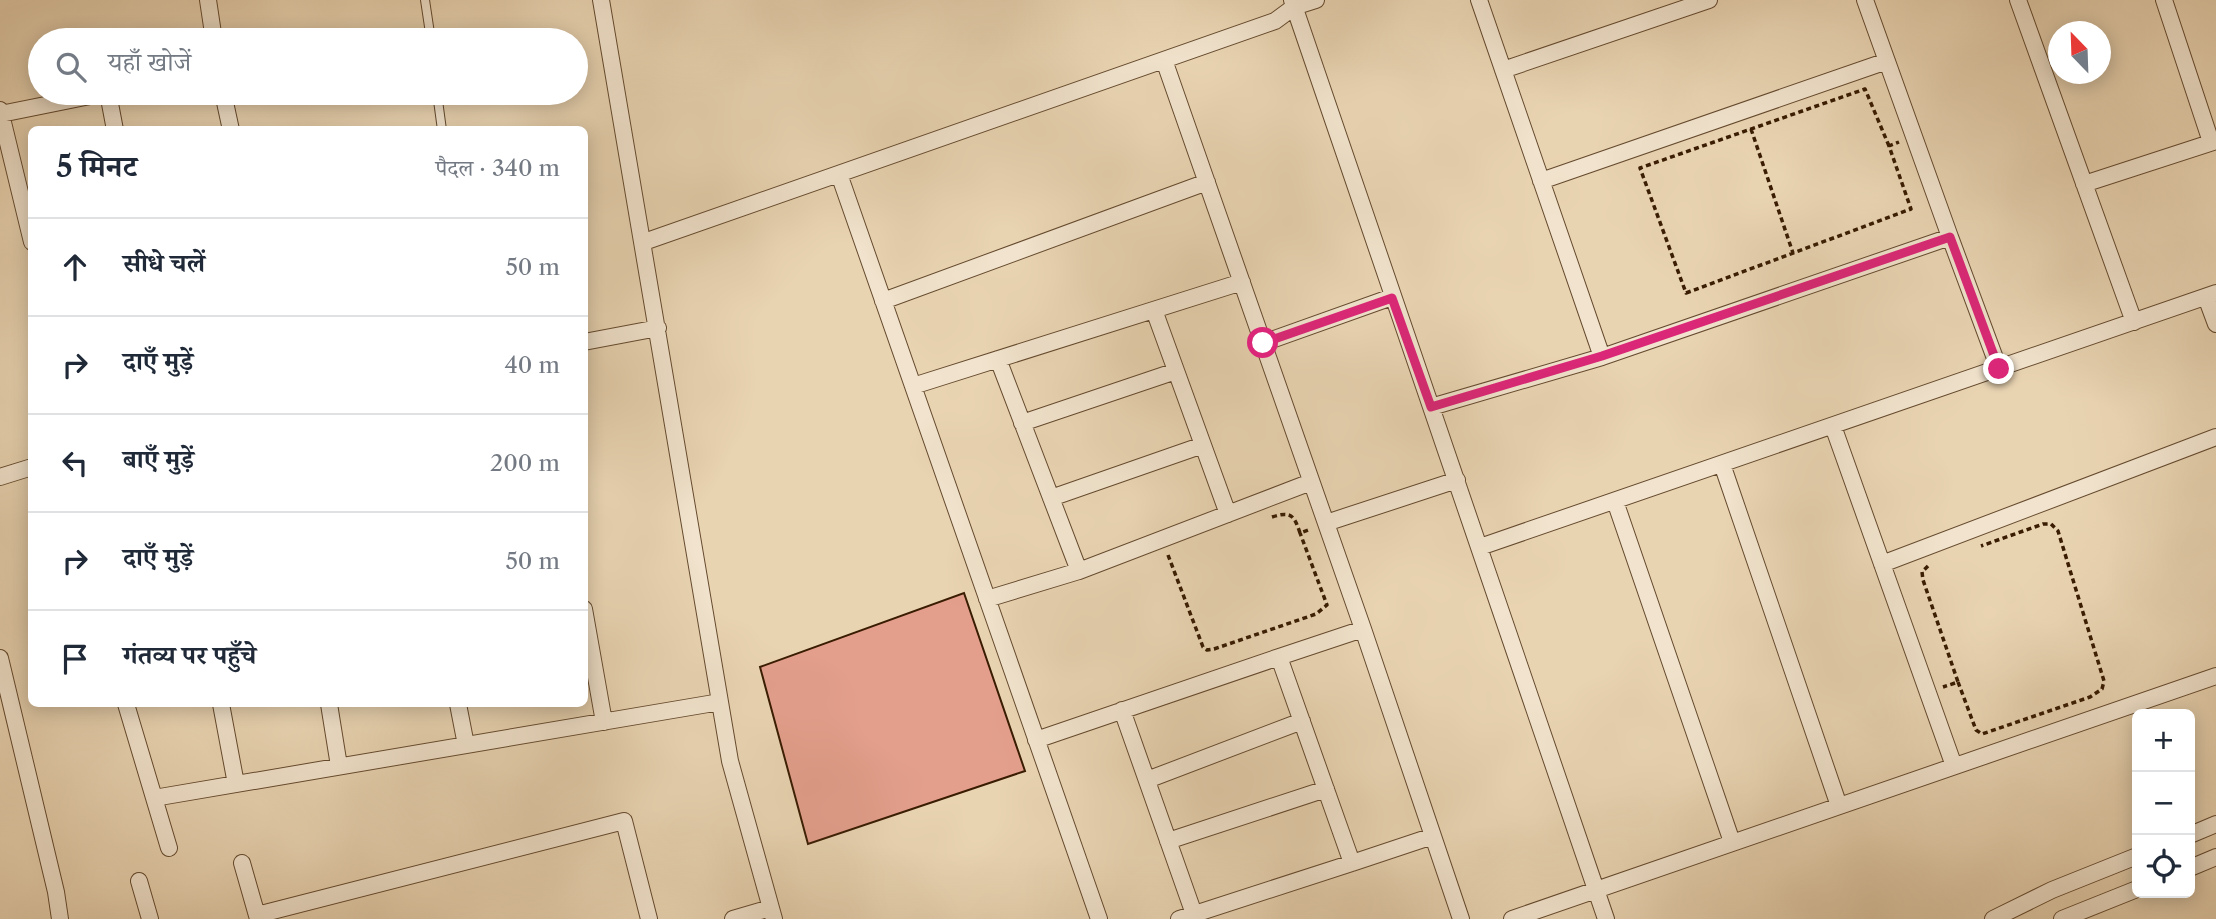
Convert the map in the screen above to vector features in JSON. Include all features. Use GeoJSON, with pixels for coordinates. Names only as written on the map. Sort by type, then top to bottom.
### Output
{"type":"FeatureCollection","features":[{"type":"Feature","properties":{"kind":"street"},"geometry":{"type":"LineString","coordinates":[[208,0],[212,28]]}},
{"type":"Feature","properties":{"kind":"street"},"geometry":{"type":"LineString","coordinates":[[601,0],[730,761],[772,913],[733,919]]}},
{"type":"Feature","properties":{"kind":"street"},"geometry":{"type":"LineString","coordinates":[[644,242],[1276,21],[1293,4],[1316,0]]}},
{"type":"Feature","properties":{"kind":"street"},"geometry":{"type":"LineString","coordinates":[[1479,0],[1602,356]]}},
{"type":"Feature","properties":{"kind":"street"},"geometry":{"type":"LineString","coordinates":[[1503,71],[1709,0]]}},
{"type":"Feature","properties":{"kind":"street"},"geometry":{"type":"LineString","coordinates":[[1865,0],[1999,369]]}},
{"type":"Feature","properties":{"kind":"street"},"geometry":{"type":"LineString","coordinates":[[2018,0],[2134,322]]}},
{"type":"Feature","properties":{"kind":"street"},"geometry":{"type":"LineString","coordinates":[[2084,184],[2213,141],[2164,0]]}},
{"type":"Feature","properties":{"kind":"street"},"geometry":{"type":"LineString","coordinates":[[1293,4],[1606,919]]}},
{"type":"Feature","properties":{"kind":"street"},"geometry":{"type":"LineString","coordinates":[[1164,60],[1363,629],[1461,919]]}},
{"type":"Feature","properties":{"kind":"street"},"geometry":{"type":"LineString","coordinates":[[1541,181],[1887,61]]}},
{"type":"Feature","properties":{"kind":"street"},"geometry":{"type":"LineString","coordinates":[[28,226],[0,112],[39,105]]}},
{"type":"Feature","properties":{"kind":"street"},"geometry":{"type":"LineString","coordinates":[[110,105],[114,126]]}},
{"type":"Feature","properties":{"kind":"street"},"geometry":{"type":"LineString","coordinates":[[226,105],[230,126]]}},
{"type":"Feature","properties":{"kind":"street"},"geometry":{"type":"LineString","coordinates":[[839,174],[1099,919]]}},
{"type":"Feature","properties":{"kind":"street"},"geometry":{"type":"LineString","coordinates":[[883,301],[1207,182]]}},
{"type":"Feature","properties":{"kind":"street"},"geometry":{"type":"LineString","coordinates":[[1431,407],[1602,356],[1950,237]]}},
{"type":"Feature","properties":{"kind":"street"},"geometry":{"type":"LineString","coordinates":[[913,386],[1242,282]]}},
{"type":"Feature","properties":{"kind":"street"},"geometry":{"type":"LineString","coordinates":[[1480,547],[2211,295],[2216,324]]}},
{"type":"Feature","properties":{"kind":"street"},"geometry":{"type":"LineString","coordinates":[[1263,343],[1392,298]]}},
{"type":"Feature","properties":{"kind":"street"},"geometry":{"type":"LineString","coordinates":[[1154,310],[1227,514]]}},
{"type":"Feature","properties":{"kind":"street"},"geometry":{"type":"LineString","coordinates":[[588,341],[658,328]]}},
{"type":"Feature","properties":{"kind":"street"},"geometry":{"type":"LineString","coordinates":[[998,359],[1079,571]]}},
{"type":"Feature","properties":{"kind":"street"},"geometry":{"type":"LineString","coordinates":[[1022,423],[1176,371]]}},
{"type":"Feature","properties":{"kind":"street"},"geometry":{"type":"LineString","coordinates":[[1833,426],[1954,766]]}},
{"type":"Feature","properties":{"kind":"street"},"geometry":{"type":"LineString","coordinates":[[1882,564],[2216,437]]}},
{"type":"Feature","properties":{"kind":"street"},"geometry":{"type":"LineString","coordinates":[[1051,498],[1203,445]]}},
{"type":"Feature","properties":{"kind":"street"},"geometry":{"type":"LineString","coordinates":[[1722,464],[1839,806]]}},
{"type":"Feature","properties":{"kind":"street"},"geometry":{"type":"LineString","coordinates":[[0,477],[28,468]]}},
{"type":"Feature","properties":{"kind":"street"},"geometry":{"type":"LineString","coordinates":[[1326,523],[1457,480]]}},
{"type":"Feature","properties":{"kind":"street"},"geometry":{"type":"LineString","coordinates":[[987,598],[1079,571],[1311,482]]}},
{"type":"Feature","properties":{"kind":"street"},"geometry":{"type":"LineString","coordinates":[[1615,500],[1732,842]]}},
{"type":"Feature","properties":{"kind":"street"},"geometry":{"type":"LineString","coordinates":[[1036,740],[1363,629]]}},
{"type":"Feature","properties":{"kind":"street"},"geometry":{"type":"LineString","coordinates":[[588,632],[604,722]]}},
{"type":"Feature","properties":{"kind":"street"},"geometry":{"type":"LineString","coordinates":[[1279,657],[1352,863]]}},
{"type":"Feature","properties":{"kind":"street"},"geometry":{"type":"LineString","coordinates":[[0,658],[56,892],[60,919]]}},
{"type":"Feature","properties":{"kind":"street"},"geometry":{"type":"LineString","coordinates":[[1512,919],[2216,676]]}},
{"type":"Feature","properties":{"kind":"street"},"geometry":{"type":"LineString","coordinates":[[154,798],[720,702]]}},
{"type":"Feature","properties":{"kind":"street"},"geometry":{"type":"LineString","coordinates":[[127,707],[169,848]]}},
{"type":"Feature","properties":{"kind":"street"},"geometry":{"type":"LineString","coordinates":[[222,707],[236,784]]}},
{"type":"Feature","properties":{"kind":"street"},"geometry":{"type":"LineString","coordinates":[[329,707],[339,766]]}},
{"type":"Feature","properties":{"kind":"street"},"geometry":{"type":"LineString","coordinates":[[459,707],[466,745]]}},
{"type":"Feature","properties":{"kind":"street"},"geometry":{"type":"LineString","coordinates":[[1122,710],[1168,841],[1187,917],[1433,836]]}},
{"type":"Feature","properties":{"kind":"street"},"geometry":{"type":"LineString","coordinates":[[1147,780],[1302,721]]}},
{"type":"Feature","properties":{"kind":"street"},"geometry":{"type":"LineString","coordinates":[[1168,841],[1326,789]]}},
{"type":"Feature","properties":{"kind":"street"},"geometry":{"type":"LineString","coordinates":[[242,863],[257,917],[624,821],[649,919]]}},
{"type":"Feature","properties":{"kind":"street"},"geometry":{"type":"LineString","coordinates":[[2195,833],[2216,824]]}},
{"type":"Feature","properties":{"kind":"street"},"geometry":{"type":"LineString","coordinates":[[2195,866],[2216,857]]}},
{"type":"Feature","properties":{"kind":"street"},"geometry":{"type":"LineString","coordinates":[[1993,919],[2052,890],[2132,858]]}},
{"type":"Feature","properties":{"kind":"street"},"geometry":{"type":"LineString","coordinates":[[139,881],[150,919]]}},
{"type":"Feature","properties":{"kind":"street"},"geometry":{"type":"LineString","coordinates":[[2062,919],[2132,891]]}},
{"type":"Feature","properties":{"kind":"lane"},"geometry":{"type":"LineString","coordinates":[[425,0],[429,28]]}},
{"type":"Feature","properties":{"kind":"lane"},"geometry":{"type":"LineString","coordinates":[[439,105],[441,126]]}},
{"type":"Feature","properties":{"kind":"path"},"geometry":{"type":"LineString","coordinates":[[1865,89],[1911,209],[1686,293],[1640,168],[1751,129],[1865,89]]}},
{"type":"Feature","properties":{"kind":"path"},"geometry":{"type":"LineString","coordinates":[[1751,129],[1793,253]]}},
{"type":"Feature","properties":{"kind":"path"},"geometry":{"type":"LineString","coordinates":[[1889,146],[1914,137]]}},
{"type":"Feature","properties":{"kind":"path"},"geometry":{"type":"LineString","coordinates":[[1169,551],[1167,557],[1203,647],[1207,650],[1317,614],[1327,605],[1295,519],[1284,513],[1260,521]]}},
{"type":"Feature","properties":{"kind":"path"},"geometry":{"type":"LineString","coordinates":[[1300,533],[1326,523]]}},
{"type":"Feature","properties":{"kind":"path"},"geometry":{"type":"LineString","coordinates":[[1928,565],[1922,572],[1923,580],[1976,730],[1982,734],[2090,697],[2102,689],[2104,681],[2058,531],[2051,524],[2043,524],[1979,547]]}},
{"type":"Feature","properties":{"kind":"path"},"geometry":{"type":"LineString","coordinates":[[1928,693],[1958,682]]}},
{"type":"Feature","properties":{"kind":"building"},"geometry":{"type":"Polygon","coordinates":[[[964,593],[1025,771],[808,844],[760,667],[964,593]]]}},
{"type":"Feature","properties":{"kind":"route"},"geometry":{"type":"LineString","coordinates":[[1263,343],[1392,298],[1431,407],[1602,356],[1950,237],[1999,369]]}}]}
